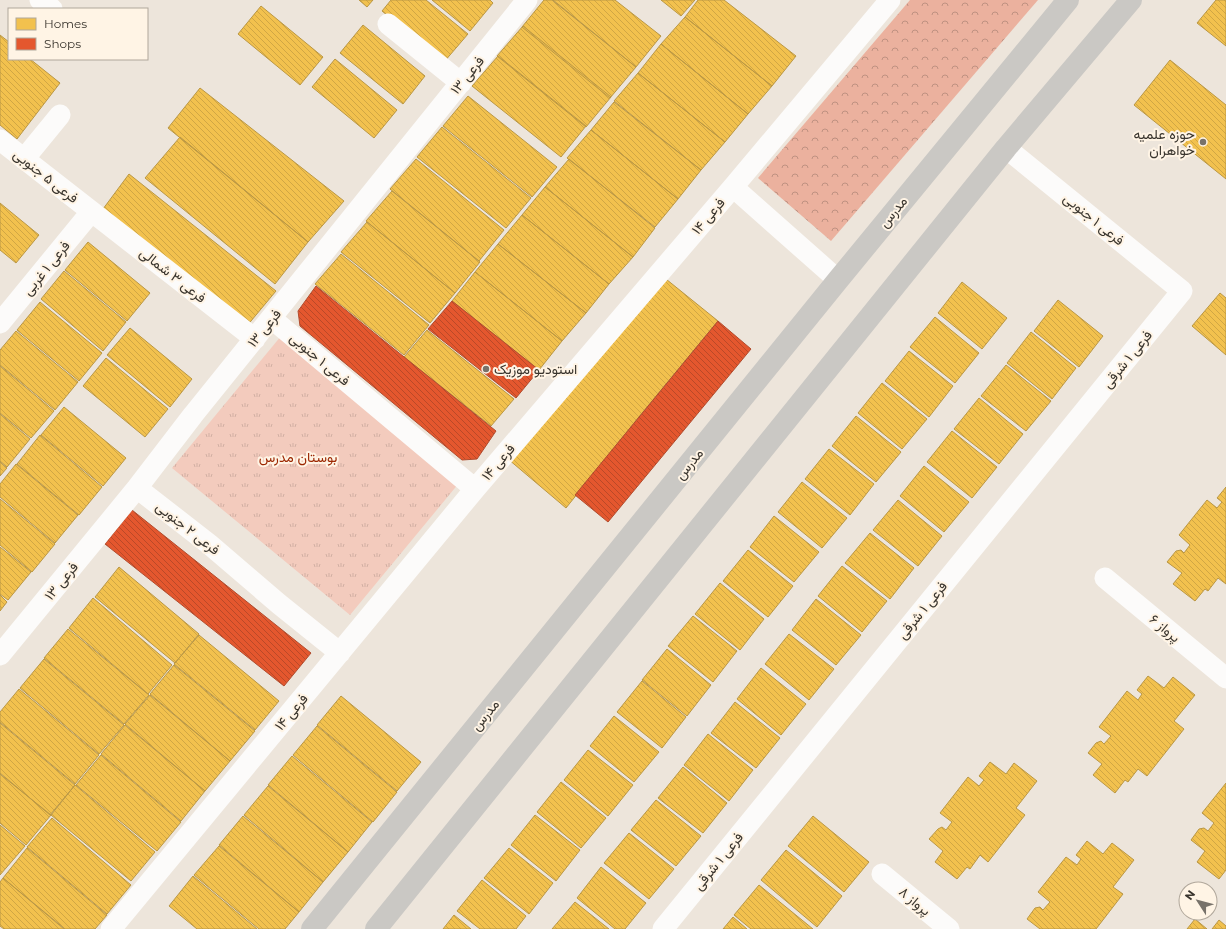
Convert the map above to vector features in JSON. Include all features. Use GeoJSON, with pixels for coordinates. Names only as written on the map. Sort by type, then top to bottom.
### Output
{"type":"FeatureCollection","features":[{"type":"Feature","properties":{"kind":"main road","name":"مدرس"},"geometry":{"type":"LineString","coordinates":[[312,929],[838,280],[1068,0]]}},
{"type":"Feature","properties":{"kind":"main road"},"geometry":{"type":"LineString","coordinates":[[376,929],[1006,148],[1131,0]]}},
{"type":"Feature","properties":{"kind":"street"},"geometry":{"type":"LineString","coordinates":[[40,0],[51,8]]}},
{"type":"Feature","properties":{"kind":"street","name":"فرعی ۱۴"},"geometry":{"type":"LineString","coordinates":[[114,928],[475,489],[733,187],[890,0]]}},
{"type":"Feature","properties":{"kind":"street","name":"فرعی ۱۳"},"geometry":{"type":"LineString","coordinates":[[0,655],[137,488],[193,415],[461,83],[521,2]]}},
{"type":"Feature","properties":{"kind":"street"},"geometry":{"type":"LineString","coordinates":[[388,24],[461,83]]}},
{"type":"Feature","properties":{"kind":"street"},"geometry":{"type":"LineString","coordinates":[[24,159],[60,115]]}},
{"type":"Feature","properties":{"kind":"street","name":"فرعی ۵ جنوبی"},"geometry":{"type":"LineString","coordinates":[[0,140],[91,212]]}},
{"type":"Feature","properties":{"kind":"street","name":"فرعی ۱ جنوبی"},"geometry":{"type":"LineString","coordinates":[[1006,148],[1182,291]]}},
{"type":"Feature","properties":{"kind":"street"},"geometry":{"type":"LineString","coordinates":[[733,187],[838,280]]}},
{"type":"Feature","properties":{"kind":"street","name":"فرعی ۱ غربی"},"geometry":{"type":"LineString","coordinates":[[0,323],[91,212]]}},
{"type":"Feature","properties":{"kind":"street","name":"فرعی ۳ شمالی"},"geometry":{"type":"LineString","coordinates":[[91,212],[255,339]]}},
{"type":"Feature","properties":{"kind":"street","name":"فرعی ۱ شرقی"},"geometry":{"type":"LineString","coordinates":[[663,929],[1182,291]]}},
{"type":"Feature","properties":{"kind":"street","name":"فرعی ۱ جنوبی"},"geometry":{"type":"LineString","coordinates":[[271,318],[475,489]]}},
{"type":"Feature","properties":{"kind":"street","name":"فرعی ۲ جنوبی"},"geometry":{"type":"LineString","coordinates":[[137,488],[209,544],[279,604],[340,653]]}},
{"type":"Feature","properties":{"kind":"street","name":"پرواز ۶"},"geometry":{"type":"LineString","coordinates":[[1105,578],[1226,678]]}},
{"type":"Feature","properties":{"kind":"street","name":"پرواز ۸"},"geometry":{"type":"LineString","coordinates":[[882,874],[949,929]]}},
{"type":"Feature","properties":{"kind":"green space"},"geometry":{"type":"Polygon","coordinates":[[[910,0],[1038,0],[831,241],[758,178],[910,0]]]}},
{"type":"Feature","properties":{"kind":"green space","name":"بوستان مدرس"},"geometry":{"type":"Polygon","coordinates":[[[286,330],[464,477],[350,615],[172,468],[286,330]]]}},
{"type":"Feature","properties":{"kind":"building: Homes"},"geometry":{"type":"Polygon","coordinates":[[[359,0],[373,0],[367,7],[359,0]]]}},
{"type":"Feature","properties":{"kind":"building: Homes"},"geometry":{"type":"Polygon","coordinates":[[[391,0],[426,0],[468,34],[444,62],[382,11],[391,0]]]}},
{"type":"Feature","properties":{"kind":"building: Homes"},"geometry":{"type":"Polygon","coordinates":[[[432,0],[490,0],[493,3],[470,31],[432,0]]]}},
{"type":"Feature","properties":{"kind":"building: Homes"},"geometry":{"type":"Polygon","coordinates":[[[544,0],[552,0],[636,67],[610,98],[522,27],[544,0]]]}},
{"type":"Feature","properties":{"kind":"building: Homes"},"geometry":{"type":"Polygon","coordinates":[[[553,0],[615,0],[661,36],[636,67],[553,0]]]}},
{"type":"Feature","properties":{"kind":"building: Homes"},"geometry":{"type":"Polygon","coordinates":[[[661,0],[695,0],[681,16],[661,0]]]}},
{"type":"Feature","properties":{"kind":"building: Homes"},"geometry":{"type":"Polygon","coordinates":[[[698,0],[724,0],[796,56],[772,86],[685,17],[698,0]]]}},
{"type":"Feature","properties":{"kind":"building: Homes"},"geometry":{"type":"Polygon","coordinates":[[[1216,0],[1226,0],[1226,46],[1197,23],[1216,0]]]}},
{"type":"Feature","properties":{"kind":"building: Homes"},"geometry":{"type":"Polygon","coordinates":[[[261,6],[323,57],[300,85],[238,34],[261,6]]]}},
{"type":"Feature","properties":{"kind":"building: Homes"},"geometry":{"type":"Polygon","coordinates":[[[685,17],[772,86],[748,114],[661,44],[685,17]]]}},
{"type":"Feature","properties":{"kind":"building: Homes"},"geometry":{"type":"Polygon","coordinates":[[[363,25],[425,76],[403,104],[340,53],[363,25]]]}},
{"type":"Feature","properties":{"kind":"building: Homes"},"geometry":{"type":"Polygon","coordinates":[[[523,26],[611,97],[586,127],[497,56],[523,26]]]}},
{"type":"Feature","properties":{"kind":"building: Homes"},"geometry":{"type":"Polygon","coordinates":[[[0,35],[8,41],[8,60],[31,60],[60,83],[17,139],[0,125],[0,35]]]}},
{"type":"Feature","properties":{"kind":"building: Homes"},"geometry":{"type":"Polygon","coordinates":[[[661,44],[748,114],[725,142],[638,73],[661,44]]]}},
{"type":"Feature","properties":{"kind":"building: Homes"},"geometry":{"type":"Polygon","coordinates":[[[498,56],[586,126],[561,157],[472,86],[498,56]]]}},
{"type":"Feature","properties":{"kind":"building: Homes"},"geometry":{"type":"Polygon","coordinates":[[[335,59],[397,110],[374,138],[312,87],[335,59]]]}},
{"type":"Feature","properties":{"kind":"building: Homes","name":"حوزه علمیه خواهران"},"geometry":{"type":"Polygon","coordinates":[[[1170,60],[1226,105],[1226,179],[1134,105],[1170,60]]]}},
{"type":"Feature","properties":{"kind":"building: Homes"},"geometry":{"type":"Polygon","coordinates":[[[638,73],[725,142],[701,170],[614,101],[638,73]]]}},
{"type":"Feature","properties":{"kind":"building: Homes"},"geometry":{"type":"Polygon","coordinates":[[[200,88],[344,201],[308,242],[168,128],[200,88]]]}},
{"type":"Feature","properties":{"kind":"building: Homes"},"geometry":{"type":"Polygon","coordinates":[[[468,96],[557,167],[532,197],[443,126],[468,96]]]}},
{"type":"Feature","properties":{"kind":"building: Homes"},"geometry":{"type":"Polygon","coordinates":[[[614,102],[701,170],[678,199],[591,130],[614,102]]]}},
{"type":"Feature","properties":{"kind":"building: Homes"},"geometry":{"type":"Polygon","coordinates":[[[442,127],[531,198],[506,228],[417,157],[442,127]]]}},
{"type":"Feature","properties":{"kind":"building: Homes"},"geometry":{"type":"Polygon","coordinates":[[[591,130],[678,199],[655,227],[567,158],[591,130]]]}},
{"type":"Feature","properties":{"kind":"building: Homes"},"geometry":{"type":"Polygon","coordinates":[[[180,137],[308,242],[275,284],[145,178],[180,137]]]}},
{"type":"Feature","properties":{"kind":"building: Homes"},"geometry":{"type":"Polygon","coordinates":[[[416,159],[504,230],[479,261],[390,189],[416,159]]]}},
{"type":"Feature","properties":{"kind":"building: Homes"},"geometry":{"type":"Polygon","coordinates":[[[569,159],[655,228],[633,257],[545,187],[569,159]]]}},
{"type":"Feature","properties":{"kind":"building: Homes"},"geometry":{"type":"Polygon","coordinates":[[[129,174],[276,291],[246,327],[100,213],[129,174]]]}},
{"type":"Feature","properties":{"kind":"building: Homes"},"geometry":{"type":"Polygon","coordinates":[[[545,187],[633,257],[609,284],[522,215],[545,187]]]}},
{"type":"Feature","properties":{"kind":"building: Homes"},"geometry":{"type":"Polygon","coordinates":[[[392,191],[480,262],[455,293],[366,221],[392,191]]]}},
{"type":"Feature","properties":{"kind":"building: Homes"},"geometry":{"type":"Polygon","coordinates":[[[0,203],[39,235],[16,263],[0,250],[0,203]]]}},
{"type":"Feature","properties":{"kind":"building: Homes"},"geometry":{"type":"Polygon","coordinates":[[[522,215],[609,284],[586,313],[498,244],[522,215]]]}},
{"type":"Feature","properties":{"kind":"building: Homes"},"geometry":{"type":"Polygon","coordinates":[[[367,222],[455,293],[430,323],[341,252],[367,222]]]}},
{"type":"Feature","properties":{"kind":"building: Homes"},"geometry":{"type":"Polygon","coordinates":[[[88,242],[150,293],[127,321],[65,270],[88,242]]]}},
{"type":"Feature","properties":{"kind":"building: Homes"},"geometry":{"type":"Polygon","coordinates":[[[498,244],[586,313],[562,341],[475,272],[498,244]]]}},
{"type":"Feature","properties":{"kind":"building: Homes"},"geometry":{"type":"Polygon","coordinates":[[[341,254],[429,325],[404,355],[315,284],[341,254]]]}},
{"type":"Feature","properties":{"kind":"building: Homes"},"geometry":{"type":"Polygon","coordinates":[[[64,271],[126,322],[103,351],[41,299],[64,271]]]}},
{"type":"Feature","properties":{"kind":"building: Homes"},"geometry":{"type":"Polygon","coordinates":[[[475,272],[562,341],[539,370],[452,301],[475,272]]]}},
{"type":"Feature","properties":{"kind":"building: Homes"},"geometry":{"type":"Polygon","coordinates":[[[661,275],[718,321],[566,508],[508,459],[661,275]]]}},
{"type":"Feature","properties":{"kind":"building: Homes"},"geometry":{"type":"Polygon","coordinates":[[[962,282],[1007,318],[982,349],[938,313],[962,282]]]}},
{"type":"Feature","properties":{"kind":"building: Homes"},"geometry":{"type":"Polygon","coordinates":[[[1220,293],[1226,298],[1226,355],[1192,326],[1220,293]]]}},
{"type":"Feature","properties":{"kind":"building: Homes"},"geometry":{"type":"Polygon","coordinates":[[[1058,300],[1103,336],[1079,367],[1034,331],[1058,300]]]}},
{"type":"Feature","properties":{"kind":"building: Homes"},"geometry":{"type":"Polygon","coordinates":[[[40,302],[102,353],[79,381],[17,330],[40,302]]]}},
{"type":"Feature","properties":{"kind":"building: Homes"},"geometry":{"type":"Polygon","coordinates":[[[935,317],[979,353],[955,383],[910,347],[935,317]]]}},
{"type":"Feature","properties":{"kind":"building: Homes"},"geometry":{"type":"Polygon","coordinates":[[[130,328],[192,379],[170,407],[107,355],[130,328]]]}},
{"type":"Feature","properties":{"kind":"building: Homes"},"geometry":{"type":"Polygon","coordinates":[[[427,330],[514,399],[491,426],[404,357],[427,330]]]}},
{"type":"Feature","properties":{"kind":"building: Homes"},"geometry":{"type":"Polygon","coordinates":[[[16,331],[78,382],[55,410],[0,365],[0,350],[16,331]]]}},
{"type":"Feature","properties":{"kind":"building: Homes"},"geometry":{"type":"Polygon","coordinates":[[[1031,332],[1076,368],[1052,399],[1007,363],[1031,332]]]}},
{"type":"Feature","properties":{"kind":"building: Homes"},"geometry":{"type":"Polygon","coordinates":[[[909,351],[953,386],[929,417],[885,381],[909,351]]]}},
{"type":"Feature","properties":{"kind":"building: Homes"},"geometry":{"type":"Polygon","coordinates":[[[106,358],[168,409],[145,437],[83,386],[106,358]]]}},
{"type":"Feature","properties":{"kind":"building: Homes"},"geometry":{"type":"Polygon","coordinates":[[[1006,365],[1051,401],[1026,431],[981,396],[1006,365]]]}},
{"type":"Feature","properties":{"kind":"building: Homes"},"geometry":{"type":"Polygon","coordinates":[[[0,366],[54,411],[31,438],[0,413],[0,366]]]}},
{"type":"Feature","properties":{"kind":"building: Homes"},"geometry":{"type":"Polygon","coordinates":[[[882,383],[927,419],[902,449],[858,413],[882,383]]]}},
{"type":"Feature","properties":{"kind":"building: Homes"},"geometry":{"type":"Polygon","coordinates":[[[979,398],[1023,434],[999,464],[954,429],[979,398]]]}},
{"type":"Feature","properties":{"kind":"building: Homes"},"geometry":{"type":"Polygon","coordinates":[[[64,407],[126,458],[103,486],[41,435],[64,407]]]}},
{"type":"Feature","properties":{"kind":"building: Homes"},"geometry":{"type":"Polygon","coordinates":[[[0,414],[30,439],[7,467],[0,461],[0,414]]]}},
{"type":"Feature","properties":{"kind":"building: Homes"},"geometry":{"type":"Polygon","coordinates":[[[856,416],[901,452],[876,482],[832,446],[856,416]]]}},
{"type":"Feature","properties":{"kind":"building: Homes"},"geometry":{"type":"Polygon","coordinates":[[[952,431],[997,467],[972,498],[927,462],[952,431]]]}},
{"type":"Feature","properties":{"kind":"building: Homes"},"geometry":{"type":"Polygon","coordinates":[[[40,435],[102,487],[79,515],[17,464],[40,435]]]}},
{"type":"Feature","properties":{"kind":"building: Homes"},"geometry":{"type":"Polygon","coordinates":[[[829,449],[874,484],[850,515],[805,479],[829,449]]]}},
{"type":"Feature","properties":{"kind":"building: Homes"},"geometry":{"type":"Polygon","coordinates":[[[0,462],[7,468],[0,476],[0,462]]]}},
{"type":"Feature","properties":{"kind":"building: Homes"},"geometry":{"type":"Polygon","coordinates":[[[16,464],[78,515],[55,543],[0,497],[0,484],[16,464]]]}},
{"type":"Feature","properties":{"kind":"building: Homes"},"geometry":{"type":"Polygon","coordinates":[[[924,466],[969,502],[944,532],[900,496],[924,466]]]}},
{"type":"Feature","properties":{"kind":"building: Homes"},"geometry":{"type":"Polygon","coordinates":[[[802,482],[847,518],[822,548],[778,512],[802,482]]]}},
{"type":"Feature","properties":{"kind":"building: Homes"},"geometry":{"type":"Polygon","coordinates":[[[1226,487],[1226,584],[1218,578],[1208,591],[1205,589],[1195,601],[1173,584],[1182,573],[1167,562],[1176,551],[1181,550],[1184,553],[1190,545],[1179,535],[1207,500],[1217,508],[1222,502],[1217,498],[1226,487]]]}},
{"type":"Feature","properties":{"kind":"building: Homes"},"geometry":{"type":"Polygon","coordinates":[[[0,499],[55,544],[32,572],[0,545],[0,499]]]}},
{"type":"Feature","properties":{"kind":"building: Homes"},"geometry":{"type":"Polygon","coordinates":[[[898,500],[942,536],[918,566],[873,530],[898,500]]]}},
{"type":"Feature","properties":{"kind":"building: Homes"},"geometry":{"type":"Polygon","coordinates":[[[774,516],[819,552],[794,582],[750,547],[774,516]]]}},
{"type":"Feature","properties":{"kind":"building: Homes"},"geometry":{"type":"Polygon","coordinates":[[[870,533],[914,568],[890,599],[845,563],[870,533]]]}},
{"type":"Feature","properties":{"kind":"building: Homes"},"geometry":{"type":"Polygon","coordinates":[[[0,547],[31,572],[8,600],[0,594],[0,547]]]}},
{"type":"Feature","properties":{"kind":"building: Homes"},"geometry":{"type":"Polygon","coordinates":[[[748,550],[793,586],[768,617],[723,581],[748,550]]]}},
{"type":"Feature","properties":{"kind":"building: Homes"},"geometry":{"type":"Polygon","coordinates":[[[842,566],[887,601],[862,632],[818,596],[842,566]]]}},
{"type":"Feature","properties":{"kind":"building: Homes"},"geometry":{"type":"Polygon","coordinates":[[[119,567],[199,634],[175,663],[95,597],[119,567]]]}},
{"type":"Feature","properties":{"kind":"building: Homes"},"geometry":{"type":"Polygon","coordinates":[[[720,583],[764,619],[740,650],[695,614],[720,583]]]}},
{"type":"Feature","properties":{"kind":"building: Homes"},"geometry":{"type":"Polygon","coordinates":[[[0,595],[7,602],[0,611],[0,595]]]}},
{"type":"Feature","properties":{"kind":"building: Homes"},"geometry":{"type":"Polygon","coordinates":[[[93,598],[172,665],[148,694],[69,628],[93,598]]]}},
{"type":"Feature","properties":{"kind":"building: Homes"},"geometry":{"type":"Polygon","coordinates":[[[816,599],[861,635],[836,665],[792,630],[816,599]]]}},
{"type":"Feature","properties":{"kind":"building: Homes"},"geometry":{"type":"Polygon","coordinates":[[[693,616],[737,651],[713,682],[668,646],[693,616]]]}},
{"type":"Feature","properties":{"kind":"building: Homes"},"geometry":{"type":"Polygon","coordinates":[[[68,629],[149,695],[124,724],[44,658],[68,629]]]}},
{"type":"Feature","properties":{"kind":"building: Homes"},"geometry":{"type":"Polygon","coordinates":[[[789,634],[834,669],[809,700],[765,664],[789,634]]]}},
{"type":"Feature","properties":{"kind":"building: Homes"},"geometry":{"type":"Polygon","coordinates":[[[199,635],[279,701],[255,730],[174,664],[199,635]]]}},
{"type":"Feature","properties":{"kind":"building: Homes"},"geometry":{"type":"Polygon","coordinates":[[[667,649],[711,685],[687,716],[642,680],[667,649]]]}},
{"type":"Feature","properties":{"kind":"building: Homes"},"geometry":{"type":"Polygon","coordinates":[[[44,659],[124,725],[99,754],[20,688],[44,659]]]}},
{"type":"Feature","properties":{"kind":"building: Homes"},"geometry":{"type":"Polygon","coordinates":[[[174,665],[255,731],[230,761],[150,694],[174,665]]]}},
{"type":"Feature","properties":{"kind":"building: Homes"},"geometry":{"type":"Polygon","coordinates":[[[761,668],[806,704],[781,735],[737,699],[761,668]]]}},
{"type":"Feature","properties":{"kind":"building: Homes"},"geometry":{"type":"Polygon","coordinates":[[[1148,676],[1164,688],[1173,677],[1195,695],[1174,721],[1184,729],[1147,776],[1138,769],[1128,782],[1125,780],[1115,793],[1093,775],[1102,764],[1088,753],[1096,743],[1101,741],[1104,744],[1111,736],[1099,727],[1127,691],[1138,700],[1142,694],[1137,690],[1148,676]]]}},
{"type":"Feature","properties":{"kind":"building: Homes"},"geometry":{"type":"Polygon","coordinates":[[[642,681],[686,717],[662,748],[617,712],[642,681]]]}},
{"type":"Feature","properties":{"kind":"building: Homes"},"geometry":{"type":"Polygon","coordinates":[[[19,689],[99,755],[75,784],[0,722],[0,712],[19,689]]]}},
{"type":"Feature","properties":{"kind":"building: Homes"},"geometry":{"type":"Polygon","coordinates":[[[150,695],[230,761],[205,791],[125,724],[150,695]]]}},
{"type":"Feature","properties":{"kind":"building: Homes"},"geometry":{"type":"Polygon","coordinates":[[[341,696],[421,762],[397,791],[317,725],[341,696]]]}},
{"type":"Feature","properties":{"kind":"building: Homes"},"geometry":{"type":"Polygon","coordinates":[[[735,702],[780,738],[756,768],[711,733],[735,702]]]}},
{"type":"Feature","properties":{"kind":"building: Homes"},"geometry":{"type":"Polygon","coordinates":[[[614,716],[659,752],[634,782],[590,746],[614,716]]]}},
{"type":"Feature","properties":{"kind":"building: Homes"},"geometry":{"type":"Polygon","coordinates":[[[0,723],[75,785],[50,815],[0,773],[0,723]]]}},
{"type":"Feature","properties":{"kind":"building: Homes"},"geometry":{"type":"Polygon","coordinates":[[[125,725],[205,791],[181,821],[101,754],[125,725]]]}},
{"type":"Feature","properties":{"kind":"building: Homes"},"geometry":{"type":"Polygon","coordinates":[[[317,726],[397,792],[373,822],[293,755],[317,726]]]}},
{"type":"Feature","properties":{"kind":"building: Homes"},"geometry":{"type":"Polygon","coordinates":[[[708,734],[753,770],[729,801],[684,765],[708,734]]]}},
{"type":"Feature","properties":{"kind":"building: Homes"},"geometry":{"type":"Polygon","coordinates":[[[588,750],[633,785],[608,816],[564,780],[588,750]]]}},
{"type":"Feature","properties":{"kind":"building: Homes"},"geometry":{"type":"Polygon","coordinates":[[[101,755],[181,822],[157,851],[76,785],[101,755]]]}},
{"type":"Feature","properties":{"kind":"building: Homes"},"geometry":{"type":"Polygon","coordinates":[[[292,756],[372,822],[348,852],[268,785],[292,756]]]}},
{"type":"Feature","properties":{"kind":"building: Homes"},"geometry":{"type":"Polygon","coordinates":[[[990,762],[1006,774],[1014,763],[1037,781],[1016,808],[1025,815],[988,862],[980,855],[970,869],[967,867],[957,879],[935,862],[943,851],[929,839],[938,829],[942,827],[946,830],[952,822],[940,813],[968,777],[979,786],[984,780],[979,776],[990,762]]]}},
{"type":"Feature","properties":{"kind":"building: Homes"},"geometry":{"type":"Polygon","coordinates":[[[683,767],[727,803],[703,833],[658,798],[683,767]]]}},
{"type":"Feature","properties":{"kind":"building: Homes"},"geometry":{"type":"Polygon","coordinates":[[[0,774],[51,815],[26,845],[0,823],[0,774]]]}},
{"type":"Feature","properties":{"kind":"building: Homes"},"geometry":{"type":"Polygon","coordinates":[[[561,782],[606,818],[581,848],[537,812],[561,782]]]}},
{"type":"Feature","properties":{"kind":"building: Homes"},"geometry":{"type":"Polygon","coordinates":[[[1226,783],[1226,870],[1219,879],[1197,862],[1205,851],[1191,840],[1199,829],[1204,828],[1208,831],[1214,823],[1202,813],[1226,783]]]}},
{"type":"Feature","properties":{"kind":"building: Homes"},"geometry":{"type":"Polygon","coordinates":[[[75,785],[155,852],[131,881],[51,815],[75,785]]]}},
{"type":"Feature","properties":{"kind":"building: Homes"},"geometry":{"type":"Polygon","coordinates":[[[268,786],[348,852],[323,882],[244,815],[268,786]]]}},
{"type":"Feature","properties":{"kind":"building: Homes"},"geometry":{"type":"Polygon","coordinates":[[[656,800],[701,836],[676,866],[631,830],[656,800]]]}},
{"type":"Feature","properties":{"kind":"building: Homes"},"geometry":{"type":"Polygon","coordinates":[[[535,815],[580,850],[556,881],[511,845],[535,815]]]}},
{"type":"Feature","properties":{"kind":"building: Homes"},"geometry":{"type":"Polygon","coordinates":[[[243,816],[323,882],[299,912],[219,845],[243,816]]]}},
{"type":"Feature","properties":{"kind":"building: Homes"},"geometry":{"type":"Polygon","coordinates":[[[813,816],[869,862],[844,892],[788,846],[813,816]]]}},
{"type":"Feature","properties":{"kind":"building: Homes"},"geometry":{"type":"Polygon","coordinates":[[[52,818],[131,885],[107,914],[27,847],[52,818]]]}},
{"type":"Feature","properties":{"kind":"building: Homes"},"geometry":{"type":"Polygon","coordinates":[[[0,825],[25,846],[0,875],[0,825]]]}},
{"type":"Feature","properties":{"kind":"building: Homes"},"geometry":{"type":"Polygon","coordinates":[[[629,833],[674,869],[649,899],[604,863],[629,833]]]}},
{"type":"Feature","properties":{"kind":"building: Homes"},"geometry":{"type":"Polygon","coordinates":[[[1087,841],[1103,854],[1112,843],[1134,860],[1113,887],[1123,894],[1096,929],[1040,929],[1027,919],[1035,908],[1040,907],[1043,910],[1050,902],[1038,892],[1066,857],[1077,865],[1081,859],[1076,855],[1087,841]]]}},
{"type":"Feature","properties":{"kind":"building: Homes"},"geometry":{"type":"Polygon","coordinates":[[[219,846],[299,912],[285,929],[259,929],[194,875],[219,846]]]}},
{"type":"Feature","properties":{"kind":"building: Homes"},"geometry":{"type":"Polygon","coordinates":[[[27,848],[107,915],[95,929],[65,929],[3,878],[27,848]]]}},
{"type":"Feature","properties":{"kind":"building: Homes"},"geometry":{"type":"Polygon","coordinates":[[[509,848],[553,883],[529,914],[484,878],[509,848]]]}},
{"type":"Feature","properties":{"kind":"building: Homes"},"geometry":{"type":"Polygon","coordinates":[[[786,850],[842,896],[817,927],[761,880],[786,850]]]}},
{"type":"Feature","properties":{"kind":"building: Homes"},"geometry":{"type":"Polygon","coordinates":[[[601,867],[646,903],[625,929],[615,929],[577,898],[601,867]]]}},
{"type":"Feature","properties":{"kind":"building: Homes"},"geometry":{"type":"Polygon","coordinates":[[[193,876],[257,929],[197,929],[169,906],[193,876]]]}},
{"type":"Feature","properties":{"kind":"building: Homes"},"geometry":{"type":"Polygon","coordinates":[[[3,878],[64,929],[4,929],[0,926],[0,882],[3,878]]]}},
{"type":"Feature","properties":{"kind":"building: Homes"},"geometry":{"type":"Polygon","coordinates":[[[482,880],[526,916],[516,929],[480,929],[457,911],[482,880]]]}},
{"type":"Feature","properties":{"kind":"building: Homes"},"geometry":{"type":"Polygon","coordinates":[[[759,885],[813,929],[751,929],[734,915],[759,885]]]}},
{"type":"Feature","properties":{"kind":"building: Homes"},"geometry":{"type":"Polygon","coordinates":[[[575,902],[609,929],[552,929],[575,902]]]}},
{"type":"Feature","properties":{"kind":"building: Homes"},"geometry":{"type":"Polygon","coordinates":[[[454,915],[471,929],[443,929],[454,915]]]}},
{"type":"Feature","properties":{"kind":"building: Homes"},"geometry":{"type":"Polygon","coordinates":[[[733,917],[747,929],[723,929],[733,917]]]}},
{"type":"Feature","properties":{"kind":"building: Homes"},"geometry":{"type":"Polygon","coordinates":[[[1219,920],[1226,926],[1226,929],[1212,929],[1219,920]]]}},
{"type":"Feature","properties":{"kind":"building: Homes"},"geometry":{"type":"Polygon","coordinates":[[[1193,921],[1197,921],[1207,929],[1187,929],[1193,921]]]}},
{"type":"Feature","properties":{"kind":"building: Shops"},"geometry":{"type":"Polygon","coordinates":[[[316,286],[496,431],[477,459],[462,460],[300,326],[298,311],[316,286]]]}},
{"type":"Feature","properties":{"kind":"building: Shops"},"geometry":{"type":"Polygon","coordinates":[[[452,301],[539,370],[516,398],[428,329],[452,301]]]}},
{"type":"Feature","properties":{"kind":"building: Shops"},"geometry":{"type":"Polygon","coordinates":[[[718,321],[751,349],[608,522],[575,495],[718,321]]]}},
{"type":"Feature","properties":{"kind":"building: Shops"},"geometry":{"type":"Polygon","coordinates":[[[132,510],[311,653],[284,686],[105,544],[132,510]]]}},
{"type":"Feature","properties":{"kind":"place","name":"حوزه علمیه خواهران"},"geometry":{"type":"Point","coordinates":[1203,142]}},
{"type":"Feature","properties":{"kind":"place","name":"استودیو موزیک"},"geometry":{"type":"Point","coordinates":[486,369]}}]}
